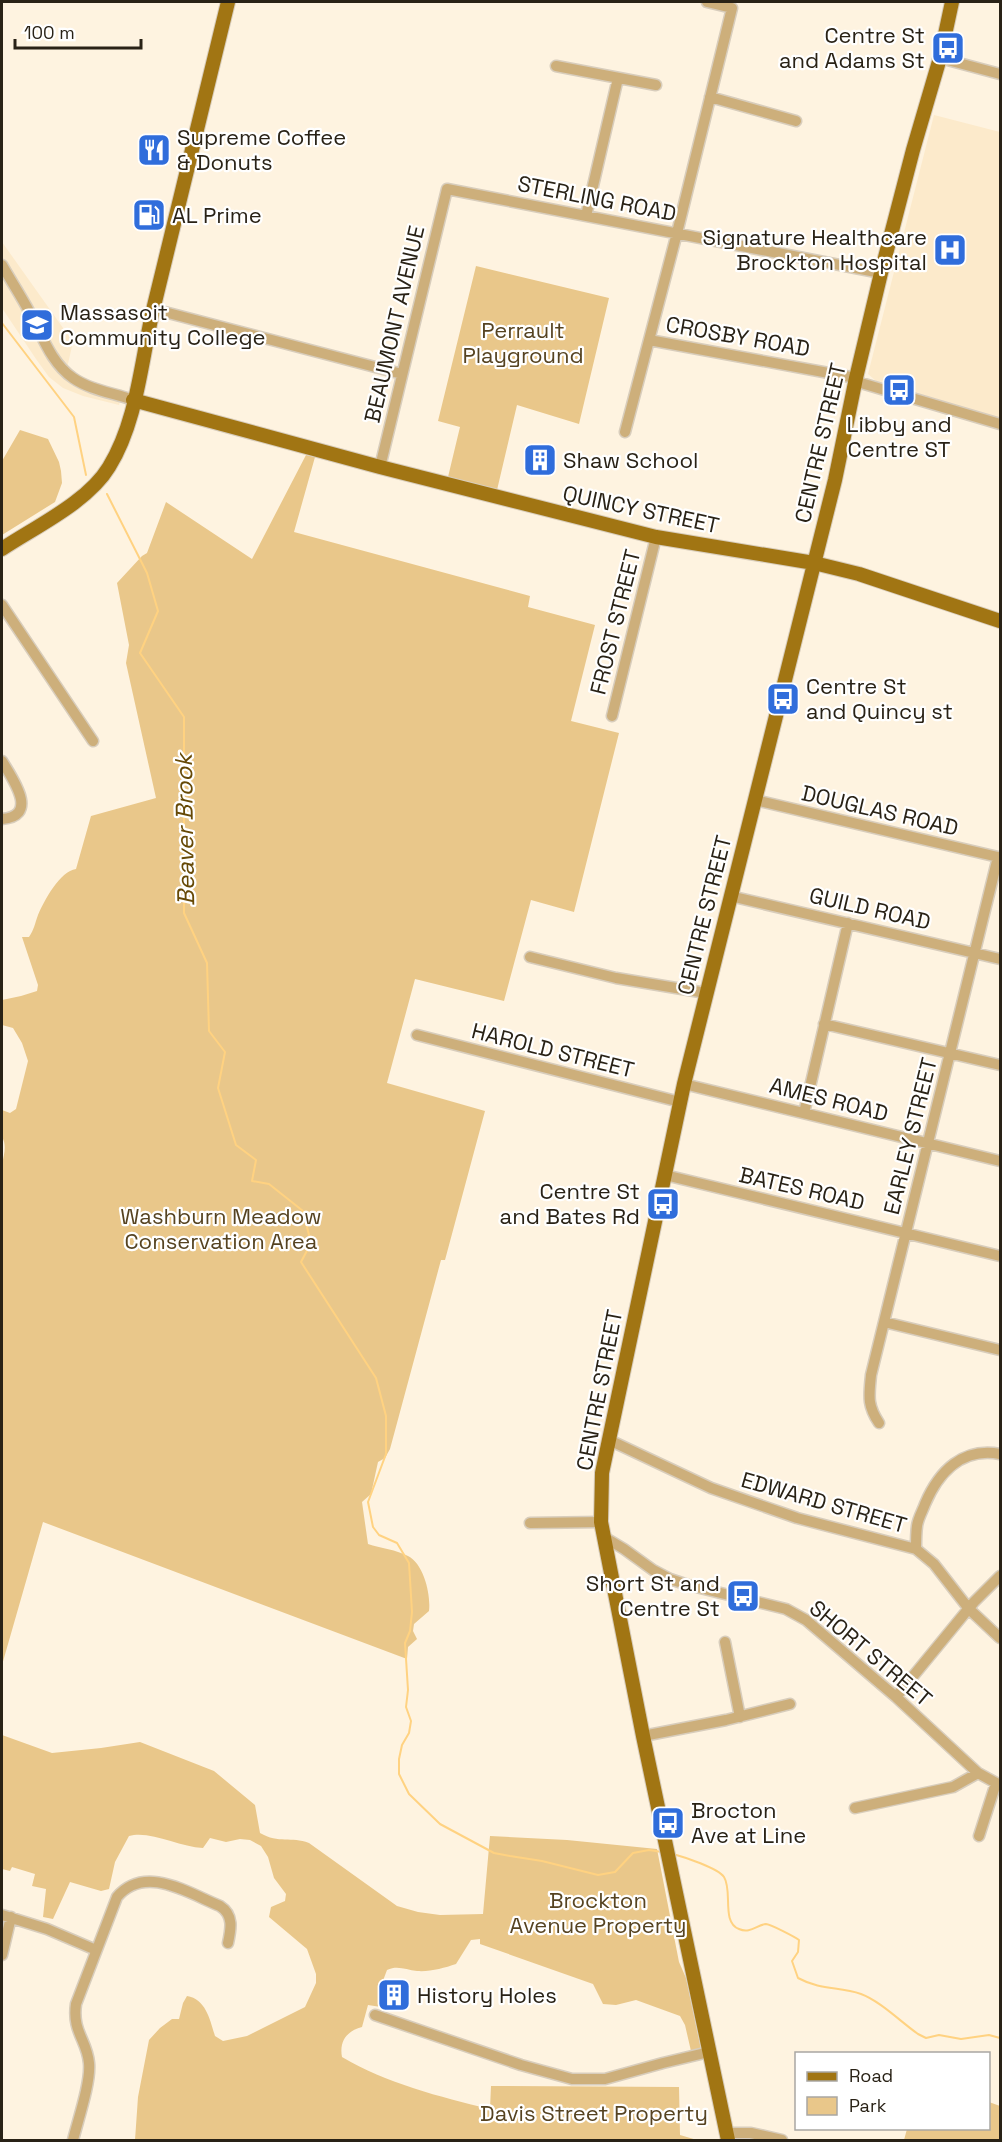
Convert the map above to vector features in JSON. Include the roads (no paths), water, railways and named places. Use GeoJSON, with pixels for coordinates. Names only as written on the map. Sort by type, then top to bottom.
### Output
{"type":"FeatureCollection","features":[{"type":"Feature","properties":{"kind":"main road"},"geometry":{"type":"LineString","coordinates":[[2,549],[85,493],[108,468],[120,444],[133,400],[228,2]]}},
{"type":"Feature","properties":{"kind":"main road","name":"CENTRE STREET"},"geometry":{"type":"LineString","coordinates":[[727,2137],[643,1736],[601,1522],[602,1473],[684,1084],[839,462],[855,378],[881,273],[940,58],[952,2]]}},
{"type":"Feature","properties":{"kind":"main road","name":"QUINCY STREET"},"geometry":{"type":"LineString","coordinates":[[133,400],[380,467],[656,537],[814,563],[859,574],[1000,621]]}},
{"type":"Feature","properties":{"kind":"street"},"geometry":{"type":"LineString","coordinates":[[625,432],[677,234],[732,8],[706,2]]}},
{"type":"Feature","properties":{"kind":"street"},"geometry":{"type":"LineString","coordinates":[[940,58],[1000,74]]}},
{"type":"Feature","properties":{"kind":"street"},"geometry":{"type":"LineString","coordinates":[[556,66],[656,85]]}},
{"type":"Feature","properties":{"kind":"street"},"geometry":{"type":"LineString","coordinates":[[586,216],[618,78]]}},
{"type":"Feature","properties":{"kind":"street"},"geometry":{"type":"LineString","coordinates":[[710,97],[796,121]]}},
{"type":"Feature","properties":{"kind":"street","name":"STERLING ROAD"},"geometry":{"type":"LineString","coordinates":[[447,189],[881,273]]}},
{"type":"Feature","properties":{"kind":"street","name":"BEAUMONT AVENUE"},"geometry":{"type":"LineString","coordinates":[[380,467],[447,189]]}},
{"type":"Feature","properties":{"kind":"street"},"geometry":{"type":"LineString","coordinates":[[2,265],[52,356],[64,371],[88,386],[133,400]]}},
{"type":"Feature","properties":{"kind":"street"},"geometry":{"type":"LineString","coordinates":[[153,309],[402,374]]}},
{"type":"Feature","properties":{"kind":"street","name":"CROSBY ROAD"},"geometry":{"type":"LineString","coordinates":[[649,340],[855,378],[861,382],[1000,424]]}},
{"type":"Feature","properties":{"kind":"street","name":"FROST STREET"},"geometry":{"type":"LineString","coordinates":[[612,716],[656,537]]}},
{"type":"Feature","properties":{"kind":"street"},"geometry":{"type":"LineString","coordinates":[[2,605],[93,741]]}},
{"type":"Feature","properties":{"kind":"street"},"geometry":{"type":"LineString","coordinates":[[2,761],[19,787],[22,802],[17,813],[10,819],[2,819]]}},
{"type":"Feature","properties":{"kind":"street","name":"DOUGLAS ROAD"},"geometry":{"type":"LineString","coordinates":[[754,800],[998,857]]}},
{"type":"Feature","properties":{"kind":"street","name":"EARLEY STREET"},"geometry":{"type":"LineString","coordinates":[[879,1423],[872,1413],[868,1400],[872,1375],[998,857]]}},
{"type":"Feature","properties":{"kind":"street","name":"GUILD ROAD"},"geometry":{"type":"LineString","coordinates":[[730,896],[1000,958]]}},
{"type":"Feature","properties":{"kind":"street"},"geometry":{"type":"LineString","coordinates":[[804,1113],[848,923]]}},
{"type":"Feature","properties":{"kind":"street"},"geometry":{"type":"LineString","coordinates":[[530,957],[616,978],[706,993]]}},
{"type":"Feature","properties":{"kind":"street"},"geometry":{"type":"LineString","coordinates":[[824,1024],[1000,1065]]}},
{"type":"Feature","properties":{"kind":"street","name":"HAROLD STREET"},"geometry":{"type":"LineString","coordinates":[[417,1035],[680,1102]]}},
{"type":"Feature","properties":{"kind":"street","name":"AMES ROAD"},"geometry":{"type":"LineString","coordinates":[[684,1084],[1000,1161]]}},
{"type":"Feature","properties":{"kind":"street","name":"BATES ROAD"},"geometry":{"type":"LineString","coordinates":[[665,1175],[1000,1256]]}},
{"type":"Feature","properties":{"kind":"street"},"geometry":{"type":"LineString","coordinates":[[884,1322],[1000,1350]]}},
{"type":"Feature","properties":{"kind":"street","name":"EDWARD STREET"},"geometry":{"type":"LineString","coordinates":[[609,1440],[711,1488],[797,1518],[916,1549],[934,1564],[969,1609],[1000,1638]]}},
{"type":"Feature","properties":{"kind":"street"},"geometry":{"type":"LineString","coordinates":[[916,1549],[917,1524],[929,1496],[949,1466],[966,1456],[990,1452],[1000,1454]]}},
{"type":"Feature","properties":{"kind":"street"},"geometry":{"type":"LineString","coordinates":[[530,1523],[601,1522]]}},
{"type":"Feature","properties":{"kind":"street","name":"SHORT STREET"},"geometry":{"type":"LineString","coordinates":[[604,1537],[670,1579],[786,1609],[797,1614],[815,1626],[896,1697],[978,1773],[998,1784]]}},
{"type":"Feature","properties":{"kind":"street"},"geometry":{"type":"LineString","coordinates":[[896,1697],[969,1609],[1000,1576]]}},
{"type":"Feature","properties":{"kind":"street"},"geometry":{"type":"LineString","coordinates":[[725,1642],[740,1717]]}},
{"type":"Feature","properties":{"kind":"street"},"geometry":{"type":"LineString","coordinates":[[643,1736],[740,1717],[790,1704]]}},
{"type":"Feature","properties":{"kind":"street"},"geometry":{"type":"LineString","coordinates":[[855,1808],[953,1787],[978,1773]]}},
{"type":"Feature","properties":{"kind":"street"},"geometry":{"type":"LineString","coordinates":[[979,1836],[998,1784]]}},
{"type":"Feature","properties":{"kind":"street"},"geometry":{"type":"LineString","coordinates":[[73,2140],[90,2068],[88,2055],[76,2026],[74,2016],[76,2004],[117,1897],[129,1886],[144,1881],[167,1884],[226,1910],[231,1922],[228,1943]]}},
{"type":"Feature","properties":{"kind":"street"},"geometry":{"type":"LineString","coordinates":[[2,1955],[6,1916],[47,1929],[96,1950]]}},
{"type":"Feature","properties":{"kind":"street"},"geometry":{"type":"LineString","coordinates":[[375,2015],[521,2065],[572,2079],[605,2079],[709,2052]]}},
{"type":"Feature","properties":{"kind":"street"},"geometry":{"type":"LineString","coordinates":[[727,2137],[752,2133],[782,2140]]}},
{"type":"Feature","properties":{"kind":"waterway","name":"Beaver Brook"},"geometry":{"type":"LineString","coordinates":[[2,323],[74,417],[86,475]]}},
{"type":"Feature","properties":{"kind":"waterway","name":"Beaver Brook"},"geometry":{"type":"LineString","coordinates":[[107,494],[147,573],[158,611],[140,653],[184,717],[184,913],[207,963],[209,1031],[225,1052],[218,1088],[236,1145],[256,1160],[252,1181],[269,1184],[303,1211],[311,1243],[301,1262],[376,1378],[386,1416],[386,1454],[368,1502],[373,1527],[379,1535],[397,1543],[409,1563],[412,1612],[410,1631],[405,1643],[408,1690],[406,1707],[411,1721],[409,1733],[402,1745],[399,1774],[409,1794],[440,1824],[494,1853],[542,1861],[598,1875],[615,1872],[633,1853],[649,1850],[662,1852]]}},
{"type":"Feature","properties":{"kind":"waterway","name":"Beaver Brook"},"geometry":{"type":"LineString","coordinates":[[673,1854],[708,1867],[724,1877],[728,1890],[730,1920],[739,1929],[750,1930],[766,1924],[799,1940],[798,1952],[792,1961],[798,1978],[815,1985],[868,1997],[926,2038],[939,2035],[961,2039],[989,2035],[1000,2038]]}},
{"type":"Feature","properties":{"kind":"place","name":"Centre St and Adams St"},"geometry":{"type":"Point","coordinates":[948,48]}},
{"type":"Feature","properties":{"kind":"place","name":"Supreme Coffee & Donuts"},"geometry":{"type":"Point","coordinates":[154,150]}},
{"type":"Feature","properties":{"kind":"place","name":"AL Prime"},"geometry":{"type":"Point","coordinates":[149,215]}},
{"type":"Feature","properties":{"kind":"place","name":"Signature Healthcare Brockton Hospital"},"geometry":{"type":"Point","coordinates":[950,250]}},
{"type":"Feature","properties":{"kind":"place","name":"Massasoit Community College"},"geometry":{"type":"Point","coordinates":[37,325]}},
{"type":"Feature","properties":{"kind":"place","name":"Libby and Centre ST"},"geometry":{"type":"Point","coordinates":[899,390]}},
{"type":"Feature","properties":{"kind":"place","name":"Shaw School"},"geometry":{"type":"Point","coordinates":[540,460]}},
{"type":"Feature","properties":{"kind":"place","name":"Centre St and Quincy st"},"geometry":{"type":"Point","coordinates":[783,699]}},
{"type":"Feature","properties":{"kind":"place","name":"Centre St and Bates Rd"},"geometry":{"type":"Point","coordinates":[663,1204]}},
{"type":"Feature","properties":{"kind":"place","name":"Short St and Centre St"},"geometry":{"type":"Point","coordinates":[743,1596]}},
{"type":"Feature","properties":{"kind":"place","name":"Brocton Ave at Line"},"geometry":{"type":"Point","coordinates":[668,1823]}},
{"type":"Feature","properties":{"kind":"place","name":"History Holes"},"geometry":{"type":"Point","coordinates":[394,1995]}},
{"type":"Feature","properties":{"kind":"park label","name":"Perrault Playground"},"geometry":{"type":"Point","coordinates":[523,342]}},
{"type":"Feature","properties":{"kind":"park label","name":"Washburn Meadow Conservation Area"},"geometry":{"type":"Point","coordinates":[221,1228]}},
{"type":"Feature","properties":{"kind":"park label","name":"Brockton Avenue Property"},"geometry":{"type":"Point","coordinates":[598,1913]}},
{"type":"Feature","properties":{"kind":"park label","name":"Davis Street Property"},"geometry":{"type":"Point","coordinates":[594,2113]}}]}
